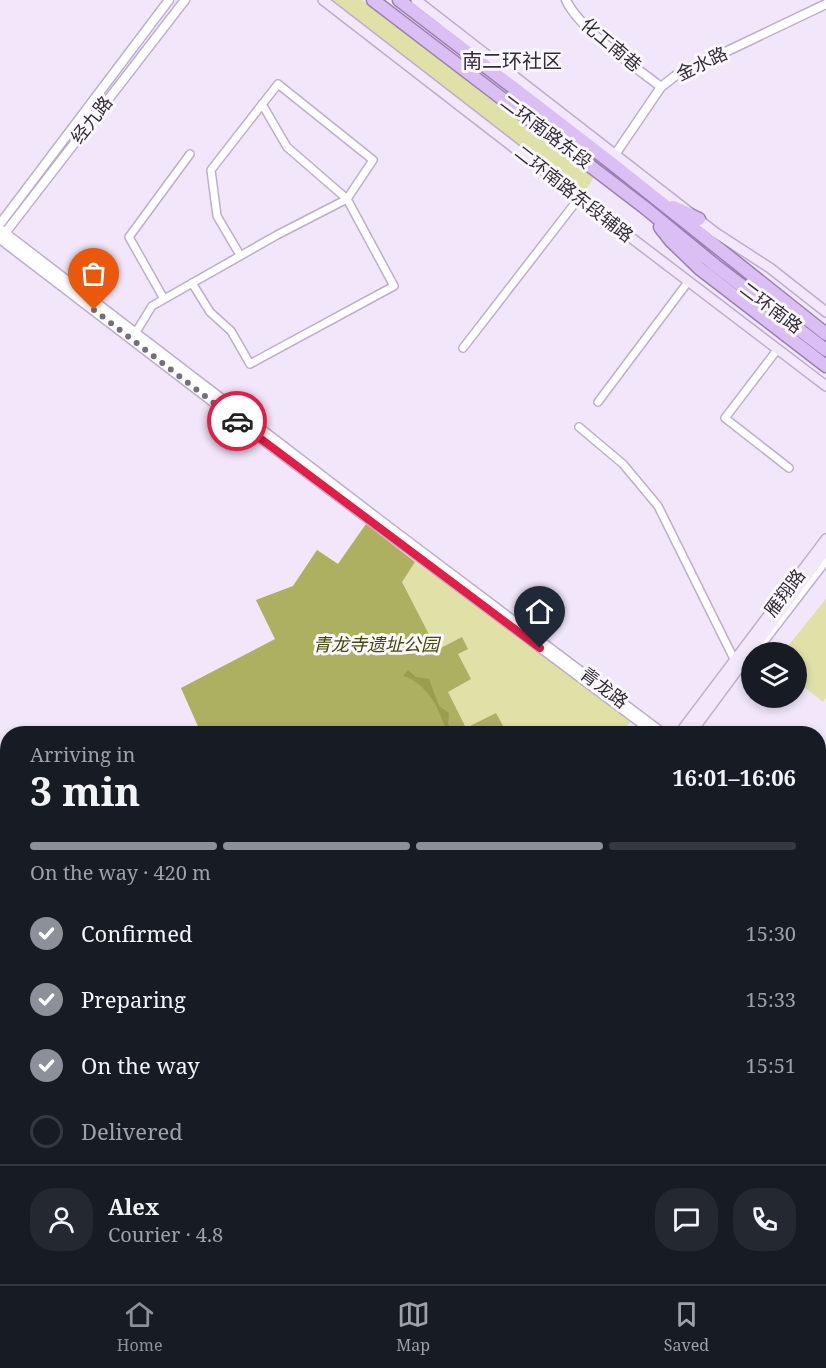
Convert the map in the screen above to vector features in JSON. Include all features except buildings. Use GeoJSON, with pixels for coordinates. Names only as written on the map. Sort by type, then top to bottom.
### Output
{"type":"FeatureCollection","features":[{"type":"Feature","properties":{"kind":"highway","name":"二环南路东段"},"geometry":{"type":"LineString","coordinates":[[373,0],[723,253]]}},
{"type":"Feature","properties":{"kind":"highway","name":"二环南路东段"},"geometry":{"type":"LineString","coordinates":[[399,0],[613,158],[648,201],[716,266]]}},
{"type":"Feature","properties":{"kind":"highway"},"geometry":{"type":"LineString","coordinates":[[648,201],[699,219]]}},
{"type":"Feature","properties":{"kind":"highway"},"geometry":{"type":"LineString","coordinates":[[648,201],[671,241],[700,269],[826,366]]}},
{"type":"Feature","properties":{"kind":"highway","name":"二环南路"},"geometry":{"type":"LineString","coordinates":[[723,253],[826,333]]}},
{"type":"Feature","properties":{"kind":"highway","name":"二环南路"},"geometry":{"type":"LineString","coordinates":[[716,266],[825,350]]}},
{"type":"Feature","properties":{"kind":"main road","name":"二环南路东段辅路"},"geometry":{"type":"LineString","coordinates":[[323,0],[826,386]]}},
{"type":"Feature","properties":{"kind":"main road"},"geometry":{"type":"LineString","coordinates":[[416,0],[613,158],[770,268],[826,312]]}},
{"type":"Feature","properties":{"kind":"main road","name":"雁翔路"},"geometry":{"type":"LineString","coordinates":[[695,726],[826,539]]}},
{"type":"Feature","properties":{"kind":"main road","name":"雁翔路"},"geometry":{"type":"LineString","coordinates":[[686,726],[826,550]]}},
{"type":"Feature","properties":{"kind":"street","name":"经九路"},"geometry":{"type":"LineString","coordinates":[[0,224],[169,0]]}},
{"type":"Feature","properties":{"kind":"street","name":"经九路"},"geometry":{"type":"LineString","coordinates":[[1,236],[185,0]]}},
{"type":"Feature","properties":{"kind":"street","name":"化工南巷"},"geometry":{"type":"LineString","coordinates":[[566,0],[571,10],[586,27],[661,87]]}},
{"type":"Feature","properties":{"kind":"street","name":"金水路"},"geometry":{"type":"LineString","coordinates":[[613,158],[661,87],[675,76],[826,4]]}},
{"type":"Feature","properties":{"kind":"street"},"geometry":{"type":"LineString","coordinates":[[133,336],[152,306],[240,255],[347,199],[374,160],[278,84],[211,170],[217,216],[240,255]]}},
{"type":"Feature","properties":{"kind":"street"},"geometry":{"type":"LineString","coordinates":[[192,283],[210,312],[231,331],[250,364],[394,286],[347,199],[287,147],[262,104]]}},
{"type":"Feature","properties":{"kind":"street"},"geometry":{"type":"LineString","coordinates":[[164,299],[129,237],[190,154]]}},
{"type":"Feature","properties":{"kind":"street"},"geometry":{"type":"LineString","coordinates":[[463,348],[579,198]]}},
{"type":"Feature","properties":{"kind":"street","name":"青龙路"},"geometry":{"type":"LineString","coordinates":[[1,236],[653,726]]}},
{"type":"Feature","properties":{"kind":"street"},"geometry":{"type":"LineString","coordinates":[[598,402],[688,282]]}},
{"type":"Feature","properties":{"kind":"street","name":"青龙路"},"geometry":{"type":"LineString","coordinates":[[133,336],[283,455],[644,726]]}},
{"type":"Feature","properties":{"kind":"street"},"geometry":{"type":"LineString","coordinates":[[777,350],[725,418],[789,468]]}},
{"type":"Feature","properties":{"kind":"street"},"geometry":{"type":"LineString","coordinates":[[579,427],[623,464],[658,506],[737,664],[741,662]]}},
{"type":"Feature","properties":{"kind":"street"},"geometry":{"type":"LineString","coordinates":[[764,642],[826,561]]}},
{"type":"Feature","properties":{"kind":"green space"},"geometry":{"type":"Polygon","coordinates":[[[330,0],[362,0],[596,174],[583,194],[330,0]]]}},
{"type":"Feature","properties":{"kind":"green space","name":"青龙寺遗址公园"},"geometry":{"type":"Polygon","coordinates":[[[366,524],[415,562],[509,627],[631,721],[627,726],[198,726],[181,688],[275,639],[256,600],[293,586],[317,550],[338,564],[366,524]]]}},
{"type":"Feature","properties":{"kind":"green space","name":"青龙寺遗址公园"},"geometry":{"type":"Polygon","coordinates":[[[366,524],[415,562],[402,582],[437,650],[462,637],[468,649],[458,654],[471,679],[448,692],[465,726],[198,726],[181,688],[275,639],[256,600],[293,586],[317,550],[338,564],[366,524]]]}},
{"type":"Feature","properties":{"kind":"green space"},"geometry":{"type":"Polygon","coordinates":[[[826,599],[826,698],[823,702],[807,689],[807,642],[791,642],[826,599]]]}},
{"type":"Feature","properties":{"kind":"green space","name":"青龙寺遗址公园"},"geometry":{"type":"Polygon","coordinates":[[[496,713],[503,726],[470,726],[496,713]]]}},
{"type":"Feature","properties":{"kind":"shaded area"},"geometry":{"type":"Polygon","coordinates":[[[408,670],[416,677],[429,679],[439,706],[449,713],[449,726],[445,726],[437,707],[425,690],[403,676],[408,670]]]}},
{"type":"Feature","properties":{"kind":"way so far"},"geometry":{"type":"LineString","coordinates":[[94,310],[237,421]]}},
{"type":"Feature","properties":{"kind":"district","name":"南二环社区"},"geometry":{"type":"Point","coordinates":[512,61]}},
{"type":"Feature","properties":{"kind":"route"},"geometry":{"type":"LineString","coordinates":[[237,421],[540,648]]}}]}
